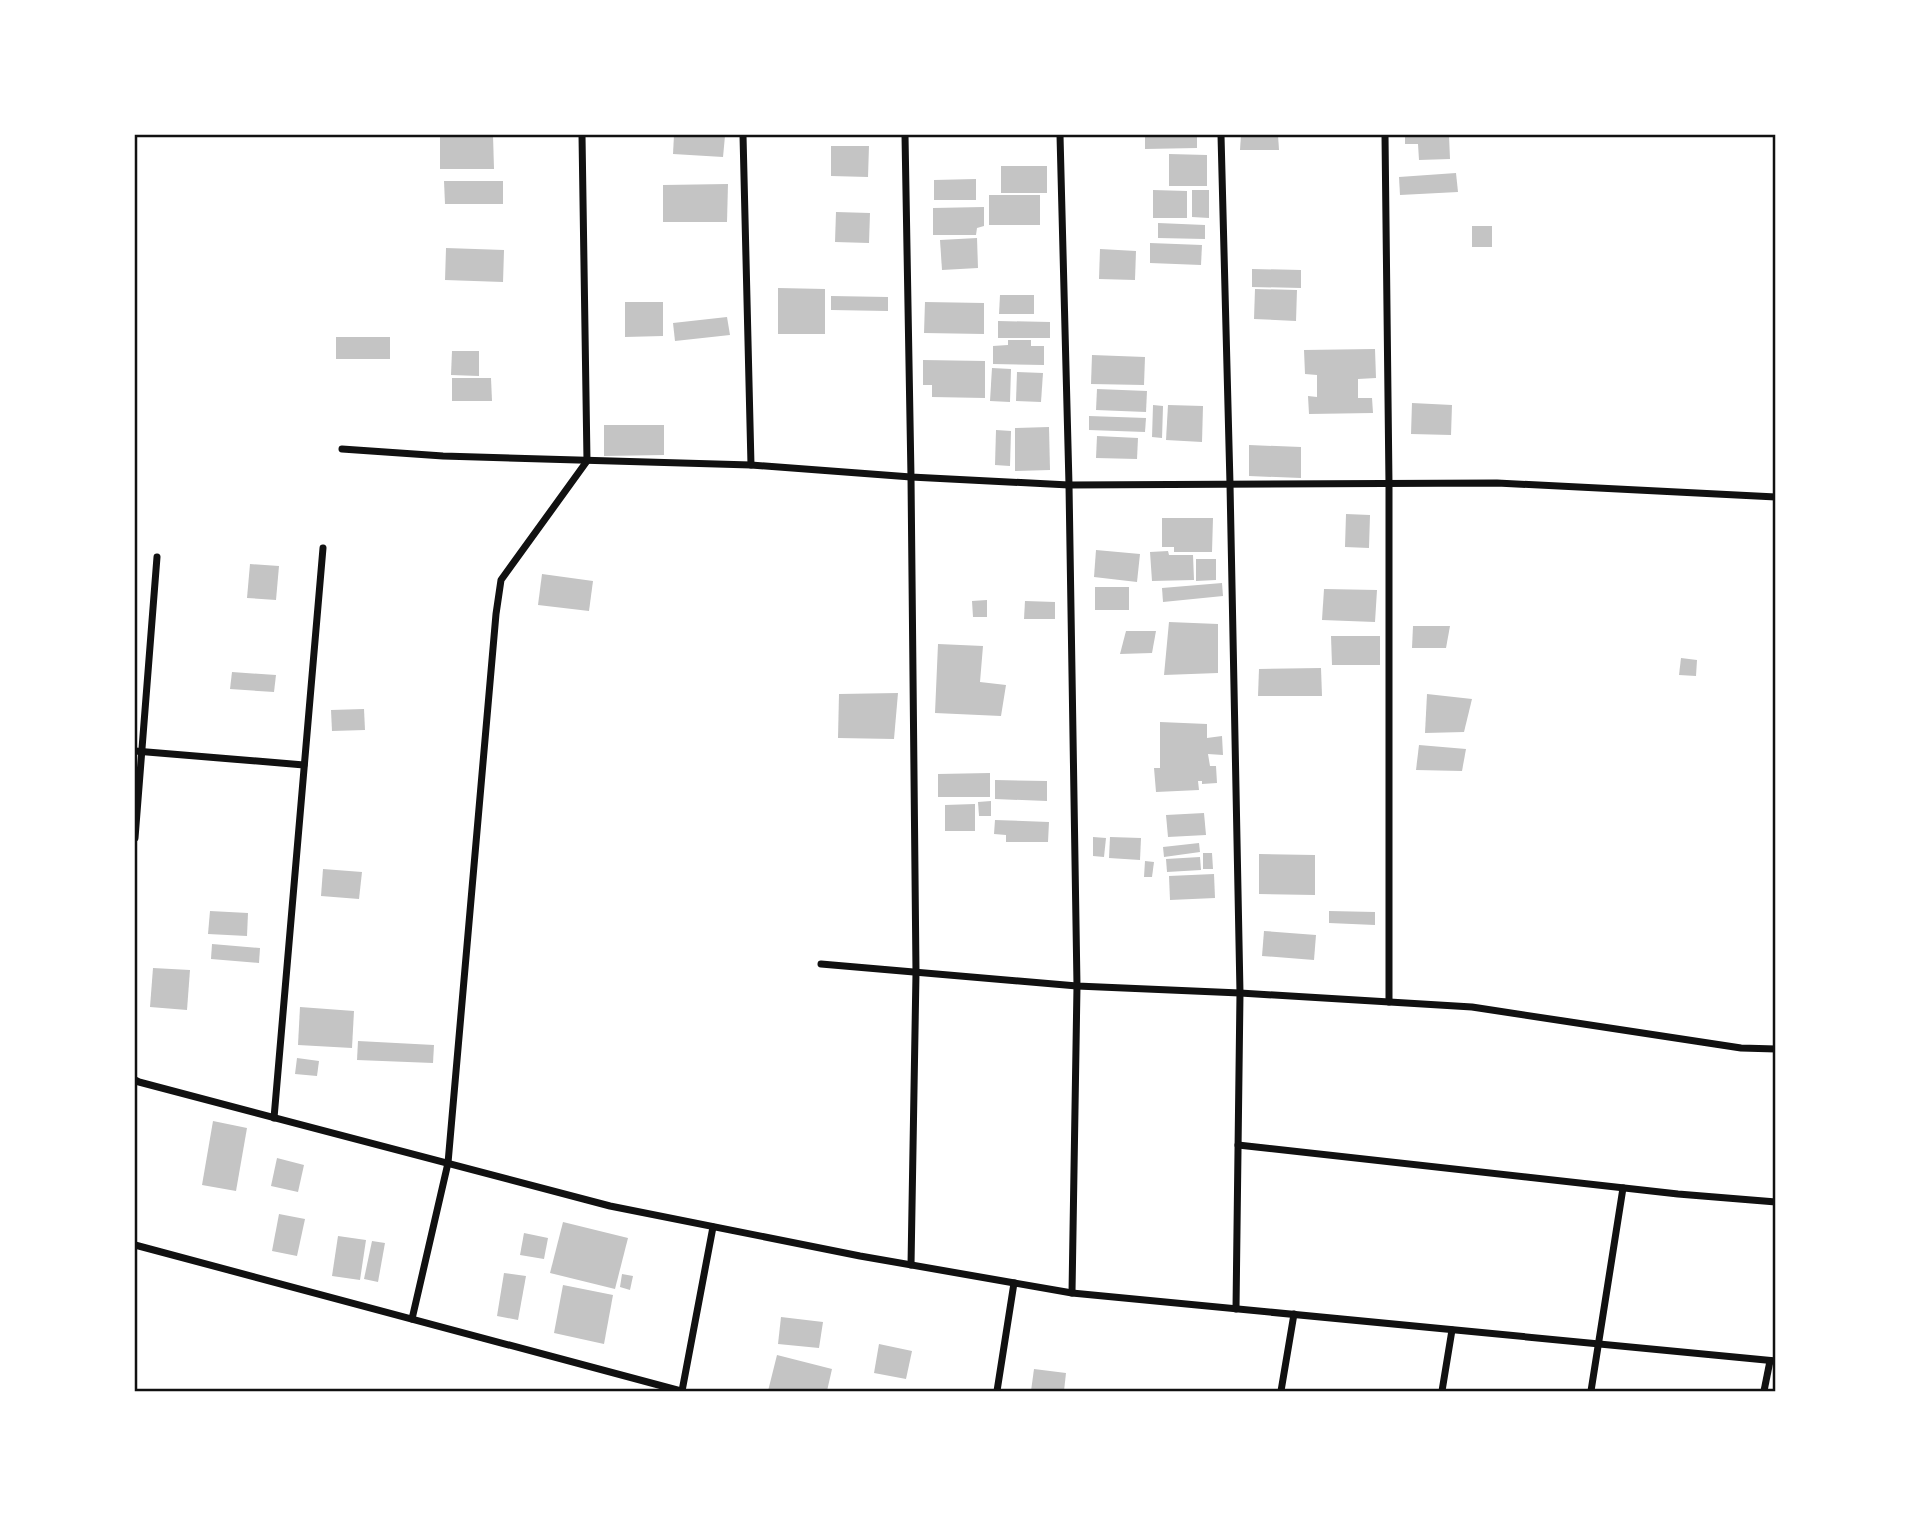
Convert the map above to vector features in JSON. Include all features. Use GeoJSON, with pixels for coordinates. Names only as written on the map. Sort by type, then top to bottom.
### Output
{"type":"FeatureCollection","features":[{"type":"Feature","properties":{"kind":"street"},"geometry":{"type":"LineString","coordinates":[[412,1319],[449,1163],[501,580],[587,461],[582,135]]}},
{"type":"Feature","properties":{"kind":"street"},"geometry":{"type":"LineString","coordinates":[[743,135],[751,465]]}},
{"type":"Feature","properties":{"kind":"street"},"geometry":{"type":"LineString","coordinates":[[905,135],[916,973],[911,1265]]}},
{"type":"Feature","properties":{"kind":"street"},"geometry":{"type":"LineString","coordinates":[[1060,135],[1077,986],[1072,1293]]}},
{"type":"Feature","properties":{"kind":"street"},"geometry":{"type":"LineString","coordinates":[[1221,135],[1240,993],[1236,1309]]}},
{"type":"Feature","properties":{"kind":"street"},"geometry":{"type":"LineString","coordinates":[[1385,135],[1389,484],[1389,1002]]}},
{"type":"Feature","properties":{"kind":"street"},"geometry":{"type":"LineString","coordinates":[[342,449],[443,456],[751,465],[1069,485],[1497,483],[1776,497]]}},
{"type":"Feature","properties":{"kind":"street"},"geometry":{"type":"LineString","coordinates":[[274,1118],[323,548]]}},
{"type":"Feature","properties":{"kind":"street"},"geometry":{"type":"LineString","coordinates":[[135,838],[138,751],[157,557]]}},
{"type":"Feature","properties":{"kind":"street"},"geometry":{"type":"LineString","coordinates":[[138,751],[304,765]]}},
{"type":"Feature","properties":{"kind":"street"},"geometry":{"type":"LineString","coordinates":[[821,964],[1077,986],[1472,1007],[1741,1048],[1776,1049]]}},
{"type":"Feature","properties":{"kind":"street"},"geometry":{"type":"LineString","coordinates":[[135,1080],[610,1206],[911,1265],[1072,1293],[1773,1361],[1765,1391]]}},
{"type":"Feature","properties":{"kind":"street"},"geometry":{"type":"LineString","coordinates":[[1238,1145],[1623,1188],[1776,1202]]}},
{"type":"Feature","properties":{"kind":"street"},"geometry":{"type":"LineString","coordinates":[[1591,1391],[1623,1188]]}},
{"type":"Feature","properties":{"kind":"street"},"geometry":{"type":"LineString","coordinates":[[135,1245],[682,1391],[713,1227]]}},
{"type":"Feature","properties":{"kind":"street"},"geometry":{"type":"LineString","coordinates":[[997,1391],[1014,1283]]}},
{"type":"Feature","properties":{"kind":"street"},"geometry":{"type":"LineString","coordinates":[[1281,1391],[1294,1314]]}},
{"type":"Feature","properties":{"kind":"street"},"geometry":{"type":"LineString","coordinates":[[1442,1391],[1452,1330]]}},
{"type":"Feature","properties":{"kind":"building"},"geometry":{"type":"Polygon","coordinates":[[[493,135],[494,169],[440,169],[440,136],[493,135]]]}},
{"type":"Feature","properties":{"kind":"building"},"geometry":{"type":"Polygon","coordinates":[[[674,135],[725,136],[723,157],[673,154],[674,135]]]}},
{"type":"Feature","properties":{"kind":"building"},"geometry":{"type":"Polygon","coordinates":[[[1145,135],[1197,135],[1197,148],[1145,149],[1145,135]]]}},
{"type":"Feature","properties":{"kind":"building"},"geometry":{"type":"Polygon","coordinates":[[[1241,135],[1278,135],[1279,150],[1240,150],[1241,135]]]}},
{"type":"Feature","properties":{"kind":"building"},"geometry":{"type":"Polygon","coordinates":[[[1405,135],[1449,135],[1450,159],[1419,160],[1418,144],[1405,144],[1405,135]]]}},
{"type":"Feature","properties":{"kind":"building"},"geometry":{"type":"Polygon","coordinates":[[[831,146],[869,146],[868,177],[831,176],[831,146]]]}},
{"type":"Feature","properties":{"kind":"building"},"geometry":{"type":"Polygon","coordinates":[[[1169,154],[1207,155],[1207,186],[1169,186],[1169,154]]]}},
{"type":"Feature","properties":{"kind":"building"},"geometry":{"type":"Polygon","coordinates":[[[1001,166],[1047,166],[1047,193],[1001,193],[1001,166]]]}},
{"type":"Feature","properties":{"kind":"building"},"geometry":{"type":"Polygon","coordinates":[[[1456,173],[1458,192],[1400,195],[1399,177],[1456,173]]]}},
{"type":"Feature","properties":{"kind":"building"},"geometry":{"type":"Polygon","coordinates":[[[976,179],[976,200],[934,200],[934,180],[976,179]]]}},
{"type":"Feature","properties":{"kind":"building"},"geometry":{"type":"Polygon","coordinates":[[[444,181],[503,181],[503,204],[445,204],[444,181]]]}},
{"type":"Feature","properties":{"kind":"building"},"geometry":{"type":"Polygon","coordinates":[[[728,184],[727,222],[663,222],[663,185],[728,184]]]}},
{"type":"Feature","properties":{"kind":"building"},"geometry":{"type":"Polygon","coordinates":[[[1153,190],[1187,191],[1187,218],[1153,218],[1153,190]]]}},
{"type":"Feature","properties":{"kind":"building"},"geometry":{"type":"Polygon","coordinates":[[[1192,190],[1209,190],[1209,218],[1192,217],[1192,190]]]}},
{"type":"Feature","properties":{"kind":"building"},"geometry":{"type":"Polygon","coordinates":[[[989,195],[1040,195],[1040,225],[989,225],[989,195]]]}},
{"type":"Feature","properties":{"kind":"building"},"geometry":{"type":"Polygon","coordinates":[[[984,207],[984,226],[977,228],[976,235],[933,235],[933,208],[984,207]]]}},
{"type":"Feature","properties":{"kind":"building"},"geometry":{"type":"Polygon","coordinates":[[[836,212],[870,213],[869,243],[835,242],[836,212]]]}},
{"type":"Feature","properties":{"kind":"building"},"geometry":{"type":"Polygon","coordinates":[[[1158,223],[1205,225],[1205,239],[1158,238],[1158,223]]]}},
{"type":"Feature","properties":{"kind":"building"},"geometry":{"type":"Polygon","coordinates":[[[1472,226],[1492,226],[1492,247],[1472,247],[1472,226]]]}},
{"type":"Feature","properties":{"kind":"building"},"geometry":{"type":"Polygon","coordinates":[[[977,238],[978,268],[942,270],[940,240],[977,238]]]}},
{"type":"Feature","properties":{"kind":"building"},"geometry":{"type":"Polygon","coordinates":[[[1150,243],[1202,245],[1201,265],[1150,263],[1150,243]]]}},
{"type":"Feature","properties":{"kind":"building"},"geometry":{"type":"Polygon","coordinates":[[[446,248],[504,250],[503,282],[445,280],[446,248]]]}},
{"type":"Feature","properties":{"kind":"building"},"geometry":{"type":"Polygon","coordinates":[[[1100,249],[1136,251],[1135,280],[1099,279],[1100,249]]]}},
{"type":"Feature","properties":{"kind":"building"},"geometry":{"type":"Polygon","coordinates":[[[1252,269],[1301,270],[1301,288],[1252,287],[1252,269]]]}},
{"type":"Feature","properties":{"kind":"building"},"geometry":{"type":"Polygon","coordinates":[[[778,288],[825,289],[825,334],[778,334],[778,288]]]}},
{"type":"Feature","properties":{"kind":"building"},"geometry":{"type":"Polygon","coordinates":[[[1255,289],[1297,290],[1296,321],[1254,319],[1255,289]]]}},
{"type":"Feature","properties":{"kind":"building"},"geometry":{"type":"Polygon","coordinates":[[[1000,295],[1034,295],[1034,314],[999,314],[1000,295]]]}},
{"type":"Feature","properties":{"kind":"building"},"geometry":{"type":"Polygon","coordinates":[[[831,296],[888,297],[888,311],[831,310],[831,296]]]}},
{"type":"Feature","properties":{"kind":"building"},"geometry":{"type":"Polygon","coordinates":[[[625,302],[663,302],[663,336],[625,337],[625,302]]]}},
{"type":"Feature","properties":{"kind":"building"},"geometry":{"type":"Polygon","coordinates":[[[925,302],[984,303],[984,334],[924,333],[925,302]]]}},
{"type":"Feature","properties":{"kind":"building"},"geometry":{"type":"Polygon","coordinates":[[[727,317],[730,335],[675,341],[673,323],[727,317]]]}},
{"type":"Feature","properties":{"kind":"building"},"geometry":{"type":"Polygon","coordinates":[[[998,321],[1050,322],[1050,338],[998,338],[998,321]]]}},
{"type":"Feature","properties":{"kind":"building"},"geometry":{"type":"Polygon","coordinates":[[[336,337],[390,337],[390,359],[336,359],[336,337]]]}},
{"type":"Feature","properties":{"kind":"building"},"geometry":{"type":"Polygon","coordinates":[[[1008,340],[1031,340],[1031,346],[1044,346],[1044,365],[993,364],[993,346],[1008,345],[1008,340]]]}},
{"type":"Feature","properties":{"kind":"building"},"geometry":{"type":"Polygon","coordinates":[[[1375,349],[1376,378],[1358,379],[1358,398],[1372,398],[1373,413],[1309,414],[1308,396],[1317,397],[1317,375],[1305,374],[1304,350],[1375,349]]]}},
{"type":"Feature","properties":{"kind":"building"},"geometry":{"type":"Polygon","coordinates":[[[452,351],[479,351],[479,376],[451,375],[452,351]]]}},
{"type":"Feature","properties":{"kind":"building"},"geometry":{"type":"Polygon","coordinates":[[[1092,355],[1145,357],[1144,385],[1091,384],[1092,355]]]}},
{"type":"Feature","properties":{"kind":"building"},"geometry":{"type":"Polygon","coordinates":[[[923,360],[985,361],[985,398],[932,397],[932,385],[923,385],[923,360]]]}},
{"type":"Feature","properties":{"kind":"building"},"geometry":{"type":"Polygon","coordinates":[[[992,368],[1011,369],[1010,402],[990,401],[992,368]]]}},
{"type":"Feature","properties":{"kind":"building"},"geometry":{"type":"Polygon","coordinates":[[[1017,372],[1043,373],[1041,402],[1016,401],[1017,372]]]}},
{"type":"Feature","properties":{"kind":"building"},"geometry":{"type":"Polygon","coordinates":[[[452,378],[491,378],[492,401],[452,401],[452,378]]]}},
{"type":"Feature","properties":{"kind":"building"},"geometry":{"type":"Polygon","coordinates":[[[1097,389],[1147,391],[1146,412],[1096,410],[1097,389]]]}},
{"type":"Feature","properties":{"kind":"building"},"geometry":{"type":"Polygon","coordinates":[[[1412,403],[1452,405],[1451,435],[1411,434],[1412,403]]]}},
{"type":"Feature","properties":{"kind":"building"},"geometry":{"type":"Polygon","coordinates":[[[1153,405],[1163,406],[1162,438],[1152,437],[1153,405]]]}},
{"type":"Feature","properties":{"kind":"building"},"geometry":{"type":"Polygon","coordinates":[[[1168,405],[1203,406],[1202,442],[1166,440],[1168,405]]]}},
{"type":"Feature","properties":{"kind":"building"},"geometry":{"type":"Polygon","coordinates":[[[1089,416],[1146,418],[1145,432],[1089,430],[1089,416]]]}},
{"type":"Feature","properties":{"kind":"building"},"geometry":{"type":"Polygon","coordinates":[[[604,425],[664,425],[664,455],[604,456],[604,425]]]}},
{"type":"Feature","properties":{"kind":"building"},"geometry":{"type":"Polygon","coordinates":[[[1049,427],[1050,470],[1015,471],[1015,428],[1049,427]]]}},
{"type":"Feature","properties":{"kind":"building"},"geometry":{"type":"Polygon","coordinates":[[[996,430],[1011,431],[1010,466],[995,465],[996,430]]]}},
{"type":"Feature","properties":{"kind":"building"},"geometry":{"type":"Polygon","coordinates":[[[1097,436],[1138,438],[1137,459],[1096,458],[1097,436]]]}},
{"type":"Feature","properties":{"kind":"building"},"geometry":{"type":"Polygon","coordinates":[[[1249,445],[1301,447],[1301,478],[1249,476],[1249,445]]]}},
{"type":"Feature","properties":{"kind":"building"},"geometry":{"type":"Polygon","coordinates":[[[1346,514],[1370,515],[1369,548],[1345,547],[1346,514]]]}},
{"type":"Feature","properties":{"kind":"building"},"geometry":{"type":"Polygon","coordinates":[[[1162,518],[1213,518],[1212,552],[1174,552],[1174,547],[1162,547],[1162,518]]]}},
{"type":"Feature","properties":{"kind":"building"},"geometry":{"type":"Polygon","coordinates":[[[1096,550],[1140,554],[1137,582],[1094,577],[1096,550]]]}},
{"type":"Feature","properties":{"kind":"building"},"geometry":{"type":"Polygon","coordinates":[[[1168,551],[1169,555],[1193,555],[1194,580],[1152,581],[1150,552],[1168,551]]]}},
{"type":"Feature","properties":{"kind":"building"},"geometry":{"type":"Polygon","coordinates":[[[1196,559],[1216,559],[1216,580],[1196,581],[1196,559]]]}},
{"type":"Feature","properties":{"kind":"building"},"geometry":{"type":"Polygon","coordinates":[[[250,564],[279,566],[276,600],[247,598],[250,564]]]}},
{"type":"Feature","properties":{"kind":"building"},"geometry":{"type":"Polygon","coordinates":[[[542,574],[593,581],[589,611],[538,605],[542,574]]]}},
{"type":"Feature","properties":{"kind":"building"},"geometry":{"type":"Polygon","coordinates":[[[1222,583],[1223,596],[1163,602],[1162,588],[1222,583]]]}},
{"type":"Feature","properties":{"kind":"building"},"geometry":{"type":"Polygon","coordinates":[[[1095,587],[1129,587],[1129,610],[1095,610],[1095,587]]]}},
{"type":"Feature","properties":{"kind":"building"},"geometry":{"type":"Polygon","coordinates":[[[1324,589],[1377,590],[1375,622],[1322,620],[1324,589]]]}},
{"type":"Feature","properties":{"kind":"building"},"geometry":{"type":"Polygon","coordinates":[[[987,600],[987,617],[973,617],[972,601],[987,600]]]}},
{"type":"Feature","properties":{"kind":"building"},"geometry":{"type":"Polygon","coordinates":[[[1025,601],[1055,602],[1055,619],[1024,619],[1025,601]]]}},
{"type":"Feature","properties":{"kind":"building"},"geometry":{"type":"Polygon","coordinates":[[[1169,622],[1218,624],[1218,673],[1164,675],[1169,622]]]}},
{"type":"Feature","properties":{"kind":"building"},"geometry":{"type":"Polygon","coordinates":[[[1413,626],[1450,626],[1446,648],[1412,648],[1413,626]]]}},
{"type":"Feature","properties":{"kind":"building"},"geometry":{"type":"Polygon","coordinates":[[[1126,631],[1156,631],[1152,653],[1120,654],[1126,631]]]}},
{"type":"Feature","properties":{"kind":"building"},"geometry":{"type":"Polygon","coordinates":[[[1331,636],[1380,636],[1380,665],[1332,665],[1331,636]]]}},
{"type":"Feature","properties":{"kind":"building"},"geometry":{"type":"Polygon","coordinates":[[[938,644],[983,646],[980,682],[1006,685],[1001,716],[935,713],[938,644]]]}},
{"type":"Feature","properties":{"kind":"building"},"geometry":{"type":"Polygon","coordinates":[[[1681,658],[1697,660],[1696,676],[1679,675],[1681,658]]]}},
{"type":"Feature","properties":{"kind":"building"},"geometry":{"type":"Polygon","coordinates":[[[1321,668],[1322,696],[1258,696],[1259,669],[1321,668]]]}},
{"type":"Feature","properties":{"kind":"building"},"geometry":{"type":"Polygon","coordinates":[[[232,672],[276,675],[274,692],[230,689],[232,672]]]}},
{"type":"Feature","properties":{"kind":"building"},"geometry":{"type":"Polygon","coordinates":[[[898,693],[894,739],[838,738],[839,694],[898,693]]]}},
{"type":"Feature","properties":{"kind":"building"},"geometry":{"type":"Polygon","coordinates":[[[1427,694],[1472,699],[1464,732],[1425,733],[1427,694]]]}},
{"type":"Feature","properties":{"kind":"building"},"geometry":{"type":"Polygon","coordinates":[[[364,709],[365,730],[332,731],[331,710],[364,709]]]}},
{"type":"Feature","properties":{"kind":"building"},"geometry":{"type":"Polygon","coordinates":[[[1160,722],[1207,724],[1207,738],[1222,736],[1223,755],[1208,754],[1210,766],[1216,766],[1217,783],[1202,784],[1202,781],[1198,781],[1199,790],[1156,792],[1154,768],[1160,768],[1160,722]]]}},
{"type":"Feature","properties":{"kind":"building"},"geometry":{"type":"Polygon","coordinates":[[[1419,745],[1466,749],[1462,771],[1416,770],[1419,745]]]}},
{"type":"Feature","properties":{"kind":"building"},"geometry":{"type":"Polygon","coordinates":[[[990,773],[990,797],[938,797],[938,774],[990,773]]]}},
{"type":"Feature","properties":{"kind":"building"},"geometry":{"type":"Polygon","coordinates":[[[995,780],[1047,781],[1047,801],[995,799],[995,780]]]}},
{"type":"Feature","properties":{"kind":"building"},"geometry":{"type":"Polygon","coordinates":[[[991,801],[991,816],[979,816],[978,802],[991,801]]]}},
{"type":"Feature","properties":{"kind":"building"},"geometry":{"type":"Polygon","coordinates":[[[975,804],[975,831],[945,831],[945,805],[975,804]]]}},
{"type":"Feature","properties":{"kind":"building"},"geometry":{"type":"Polygon","coordinates":[[[1204,813],[1206,835],[1168,837],[1166,815],[1204,813]]]}},
{"type":"Feature","properties":{"kind":"building"},"geometry":{"type":"Polygon","coordinates":[[[995,820],[1049,822],[1048,842],[1006,842],[1006,835],[994,834],[995,820]]]}},
{"type":"Feature","properties":{"kind":"building"},"geometry":{"type":"Polygon","coordinates":[[[1093,837],[1106,838],[1104,857],[1093,856],[1093,837]]]}},
{"type":"Feature","properties":{"kind":"building"},"geometry":{"type":"Polygon","coordinates":[[[1110,837],[1141,838],[1140,860],[1109,858],[1110,837]]]}},
{"type":"Feature","properties":{"kind":"building"},"geometry":{"type":"Polygon","coordinates":[[[1199,843],[1200,852],[1164,857],[1163,847],[1199,843]]]}},
{"type":"Feature","properties":{"kind":"building"},"geometry":{"type":"Polygon","coordinates":[[[1203,853],[1212,853],[1213,869],[1203,869],[1203,853]]]}},
{"type":"Feature","properties":{"kind":"building"},"geometry":{"type":"Polygon","coordinates":[[[1259,854],[1315,855],[1315,895],[1259,894],[1259,854]]]}},
{"type":"Feature","properties":{"kind":"building"},"geometry":{"type":"Polygon","coordinates":[[[1200,857],[1201,870],[1167,872],[1166,859],[1200,857]]]}},
{"type":"Feature","properties":{"kind":"building"},"geometry":{"type":"Polygon","coordinates":[[[1145,861],[1154,862],[1152,877],[1144,877],[1145,861]]]}},
{"type":"Feature","properties":{"kind":"building"},"geometry":{"type":"Polygon","coordinates":[[[323,869],[362,872],[359,899],[321,896],[323,869]]]}},
{"type":"Feature","properties":{"kind":"building"},"geometry":{"type":"Polygon","coordinates":[[[1214,874],[1215,898],[1170,900],[1169,876],[1214,874]]]}},
{"type":"Feature","properties":{"kind":"building"},"geometry":{"type":"Polygon","coordinates":[[[210,911],[248,913],[247,936],[208,934],[210,911]]]}},
{"type":"Feature","properties":{"kind":"building"},"geometry":{"type":"Polygon","coordinates":[[[1329,911],[1375,912],[1375,925],[1329,923],[1329,911]]]}},
{"type":"Feature","properties":{"kind":"building"},"geometry":{"type":"Polygon","coordinates":[[[1264,931],[1316,935],[1314,960],[1262,956],[1264,931]]]}},
{"type":"Feature","properties":{"kind":"building"},"geometry":{"type":"Polygon","coordinates":[[[212,944],[260,948],[259,963],[211,959],[212,944]]]}},
{"type":"Feature","properties":{"kind":"building"},"geometry":{"type":"Polygon","coordinates":[[[153,968],[190,970],[187,1010],[150,1007],[153,968]]]}},
{"type":"Feature","properties":{"kind":"building"},"geometry":{"type":"Polygon","coordinates":[[[300,1007],[354,1011],[352,1048],[298,1045],[300,1007]]]}},
{"type":"Feature","properties":{"kind":"building"},"geometry":{"type":"Polygon","coordinates":[[[358,1041],[434,1045],[433,1063],[357,1060],[358,1041]]]}},
{"type":"Feature","properties":{"kind":"building"},"geometry":{"type":"Polygon","coordinates":[[[297,1058],[319,1061],[317,1076],[295,1074],[297,1058]]]}},
{"type":"Feature","properties":{"kind":"building"},"geometry":{"type":"Polygon","coordinates":[[[213,1121],[247,1128],[236,1191],[202,1185],[213,1121]]]}},
{"type":"Feature","properties":{"kind":"building"},"geometry":{"type":"Polygon","coordinates":[[[277,1158],[304,1165],[298,1192],[271,1186],[277,1158]]]}},
{"type":"Feature","properties":{"kind":"building"},"geometry":{"type":"Polygon","coordinates":[[[279,1214],[305,1219],[297,1256],[272,1251],[279,1214]]]}},
{"type":"Feature","properties":{"kind":"building"},"geometry":{"type":"Polygon","coordinates":[[[563,1222],[628,1238],[615,1289],[550,1273],[563,1222]]]}},
{"type":"Feature","properties":{"kind":"building"},"geometry":{"type":"Polygon","coordinates":[[[524,1233],[548,1238],[544,1259],[520,1255],[524,1233]]]}},
{"type":"Feature","properties":{"kind":"building"},"geometry":{"type":"Polygon","coordinates":[[[338,1236],[366,1240],[360,1280],[332,1276],[338,1236]]]}},
{"type":"Feature","properties":{"kind":"building"},"geometry":{"type":"Polygon","coordinates":[[[372,1241],[385,1243],[378,1282],[364,1279],[372,1241]]]}},
{"type":"Feature","properties":{"kind":"building"},"geometry":{"type":"Polygon","coordinates":[[[504,1273],[526,1276],[518,1320],[497,1316],[504,1273]]]}},
{"type":"Feature","properties":{"kind":"building"},"geometry":{"type":"Polygon","coordinates":[[[622,1274],[633,1276],[630,1290],[620,1287],[622,1274]]]}},
{"type":"Feature","properties":{"kind":"building"},"geometry":{"type":"Polygon","coordinates":[[[563,1285],[613,1295],[604,1344],[554,1333],[563,1285]]]}},
{"type":"Feature","properties":{"kind":"building"},"geometry":{"type":"Polygon","coordinates":[[[781,1317],[823,1322],[819,1348],[778,1344],[781,1317]]]}},
{"type":"Feature","properties":{"kind":"building"},"geometry":{"type":"Polygon","coordinates":[[[879,1344],[912,1351],[906,1379],[874,1373],[879,1344]]]}},
{"type":"Feature","properties":{"kind":"building"},"geometry":{"type":"Polygon","coordinates":[[[777,1355],[832,1369],[827,1391],[768,1391],[777,1355]]]}},
{"type":"Feature","properties":{"kind":"building"},"geometry":{"type":"Polygon","coordinates":[[[1034,1369],[1066,1373],[1064,1391],[1031,1391],[1034,1369]]]}}]}
